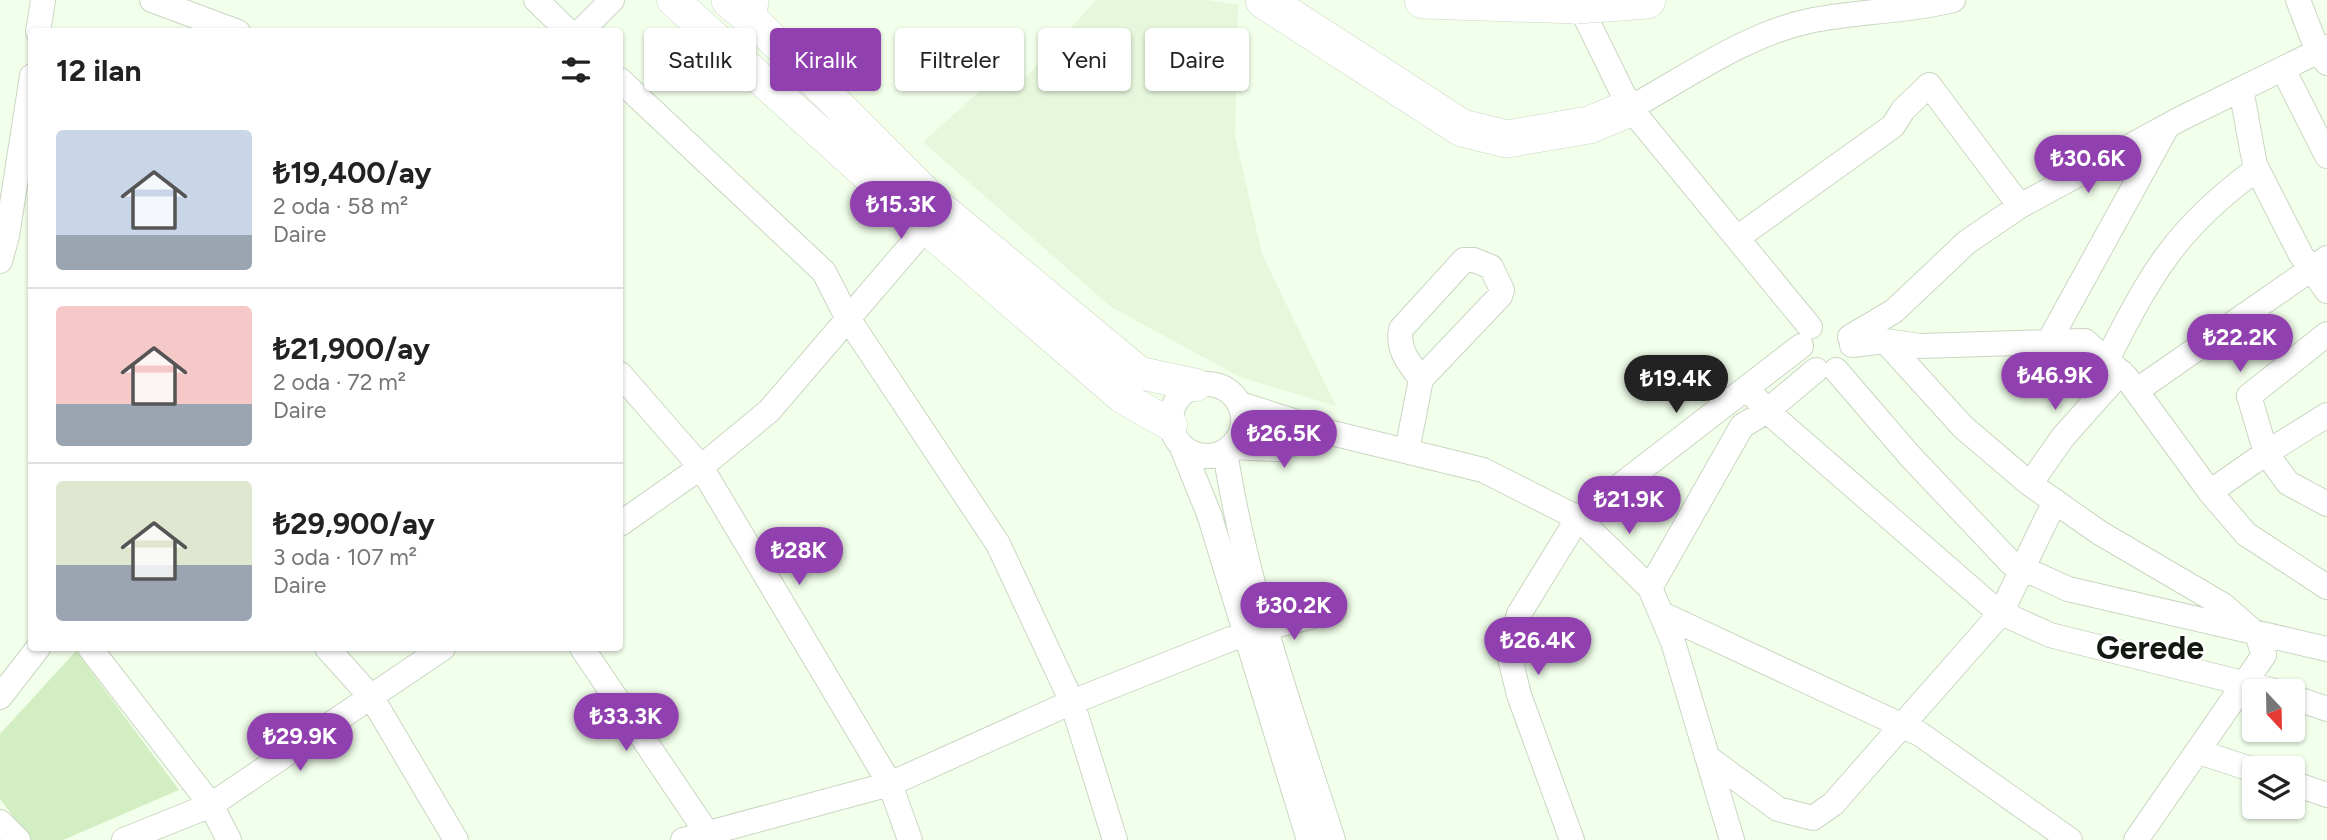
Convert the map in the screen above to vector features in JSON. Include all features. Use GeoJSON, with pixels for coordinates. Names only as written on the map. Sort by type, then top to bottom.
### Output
{"type":"FeatureCollection","features":[{"type":"Feature","properties":{"kind":"highway"},"geometry":{"type":"LineString","coordinates":[[1264,0],[1462,128],[1507,139],[1589,125],[1630,108]]}},
{"type":"Feature","properties":{"kind":"highway"},"geometry":{"type":"LineString","coordinates":[[1423,0],[1577,3],[1634,1]]}},
{"type":"Feature","properties":{"kind":"main road"},"geometry":{"type":"LineString","coordinates":[[673,0],[934,218],[1140,373],[1196,385]]}},
{"type":"Feature","properties":{"kind":"main road"},"geometry":{"type":"LineString","coordinates":[[743,5],[934,218],[1122,397],[1176,435]]}},
{"type":"Feature","properties":{"kind":"street"},"geometry":{"type":"LineString","coordinates":[[39,28],[43,0]]}},
{"type":"Feature","properties":{"kind":"street"},"geometry":{"type":"LineString","coordinates":[[152,0],[204,25]]}},
{"type":"Feature","properties":{"kind":"street"},"geometry":{"type":"LineString","coordinates":[[536,0],[565,28]]}},
{"type":"Feature","properties":{"kind":"street"},"geometry":{"type":"LineString","coordinates":[[584,28],[611,0]]}},
{"type":"Feature","properties":{"kind":"street"},"geometry":{"type":"LineString","coordinates":[[1630,108],[1752,41],[1809,21],[1917,9],[1953,0]]}},
{"type":"Feature","properties":{"kind":"street"},"geometry":{"type":"LineString","coordinates":[[1851,341],[1894,311],[1967,242],[2020,206],[2241,89],[2283,69],[2324,54],[2298,0]]}},
{"type":"Feature","properties":{"kind":"street"},"geometry":{"type":"LineString","coordinates":[[1577,3],[1630,108],[1737,238],[1805,337],[1805,360],[1826,370],[2011,563],[2068,589],[2327,649]]}},
{"type":"Feature","properties":{"kind":"street"},"geometry":{"type":"LineString","coordinates":[[2283,69],[2327,156]]}},
{"type":"Feature","properties":{"kind":"street"},"geometry":{"type":"LineString","coordinates":[[623,83],[824,272],[846,317],[998,544],[1072,702],[1115,840]]}},
{"type":"Feature","properties":{"kind":"street"},"geometry":{"type":"LineString","coordinates":[[1737,238],[1893,126],[1903,110],[1929,85],[2020,206]]}},
{"type":"Feature","properties":{"kind":"street"},"geometry":{"type":"LineString","coordinates":[[2241,89],[2257,169],[2319,263],[2327,291]]}},
{"type":"Feature","properties":{"kind":"street"},"geometry":{"type":"LineString","coordinates":[[0,261],[7,236],[28,102]]}},
{"type":"Feature","properties":{"kind":"street"},"geometry":{"type":"LineString","coordinates":[[2049,341],[2167,127]]}},
{"type":"Feature","properties":{"kind":"street"},"geometry":{"type":"LineString","coordinates":[[2121,375],[2142,291],[2176,241],[2217,198],[2257,169]]}},
{"type":"Feature","properties":{"kind":"street"},"geometry":{"type":"LineString","coordinates":[[623,522],[701,467],[769,411],[846,317],[934,218]]}},
{"type":"Feature","properties":{"kind":"street"},"geometry":{"type":"LineString","coordinates":[[1407,451],[1421,379],[1500,296],[1502,290],[1491,267],[1474,260],[1464,260],[1401,330],[1399,340],[1405,358],[1421,379]]}},
{"type":"Feature","properties":{"kind":"street"},"geometry":{"type":"LineString","coordinates":[[2030,484],[2063,437],[2121,375],[2319,263]]}},
{"type":"Feature","properties":{"kind":"street"},"geometry":{"type":"LineString","coordinates":[[1572,840],[1520,695],[1508,650],[1519,614],[1578,518],[1748,388],[1805,337],[1817,322],[1833,321],[1846,330],[1851,341],[1848,360],[1826,370],[1742,426],[1650,588]]}},
{"type":"Feature","properties":{"kind":"street"},"geometry":{"type":"LineString","coordinates":[[2327,334],[2249,396],[2266,453],[2288,483],[2327,504]]}},
{"type":"Feature","properties":{"kind":"street"},"geometry":{"type":"LineString","coordinates":[[1851,341],[1885,341],[1920,346],[2085,341],[2121,375],[2210,492],[2246,534],[2327,587]]}},
{"type":"Feature","properties":{"kind":"street"},"geometry":{"type":"LineString","coordinates":[[1885,341],[1963,426],[2030,484],[2100,533],[2223,605],[2258,635],[2264,655],[2249,679]]}},
{"type":"Feature","properties":{"kind":"street"},"geometry":{"type":"LineString","coordinates":[[623,377],[701,467],[890,784],[910,840]]}},
{"type":"Feature","properties":{"kind":"street"},"geometry":{"type":"LineString","coordinates":[[1333,840],[1256,630],[1176,435],[1174,405],[1179,396],[1196,385],[1207,384],[1226,389],[1240,404],[1328,432],[1483,470],[1578,518],[1650,588],[1674,642],[1732,840]]}},
{"type":"Feature","properties":{"kind":"street"},"geometry":{"type":"LineString","coordinates":[[1748,388],[1767,411],[2001,613],[2050,635],[2242,682]]}},
{"type":"Feature","properties":{"kind":"street"},"geometry":{"type":"LineString","coordinates":[[1240,404],[1242,427],[1228,449],[1235,518],[1256,630],[1309,840]]}},
{"type":"Feature","properties":{"kind":"street"},"geometry":{"type":"LineString","coordinates":[[2210,492],[2327,415]]}},
{"type":"Feature","properties":{"kind":"street"},"geometry":{"type":"LineString","coordinates":[[1176,435],[1200,455],[1228,449],[1277,449],[1328,432]]}},
{"type":"Feature","properties":{"kind":"street"},"geometry":{"type":"LineString","coordinates":[[1707,757],[1778,808],[1813,818],[1833,804],[2001,613],[2025,569],[2055,501]]}},
{"type":"Feature","properties":{"kind":"street"},"geometry":{"type":"LineString","coordinates":[[584,651],[695,837],[890,784],[1072,702],[1256,630],[1334,611]]}},
{"type":"Feature","properties":{"kind":"street"},"geometry":{"type":"LineString","coordinates":[[1662,614],[1903,725],[2070,840]]}},
{"type":"Feature","properties":{"kind":"street"},"geometry":{"type":"LineString","coordinates":[[0,696],[36,651]]}},
{"type":"Feature","properties":{"kind":"street"},"geometry":{"type":"LineString","coordinates":[[92,651],[211,805],[229,840]]}},
{"type":"Feature","properties":{"kind":"street"},"geometry":{"type":"LineString","coordinates":[[330,651],[372,698],[456,840]]}},
{"type":"Feature","properties":{"kind":"street"},"geometry":{"type":"LineString","coordinates":[[124,840],[211,805],[439,651]]}},
{"type":"Feature","properties":{"kind":"street"},"geometry":{"type":"LineString","coordinates":[[2136,840],[2242,690]]}},
{"type":"Feature","properties":{"kind":"street"},"geometry":{"type":"LineString","coordinates":[[2305,701],[2327,709]]}},
{"type":"Feature","properties":{"kind":"street"},"geometry":{"type":"LineString","coordinates":[[2199,752],[2242,766]]}},
{"type":"Feature","properties":{"kind":"street"},"geometry":{"type":"LineString","coordinates":[[2305,787],[2327,795]]}},
{"type":"Feature","properties":{"kind":"street"},"geometry":{"type":"LineString","coordinates":[[0,822],[18,840]]}},
{"type":"Feature","properties":{"kind":"shaded area"},"geometry":{"type":"Polygon","coordinates":[[[1096,0],[1208,0],[1238,5],[1237,28],[1145,28],[1145,91],[1236,91],[1235,135],[1262,254],[1336,406],[1240,377],[1111,307],[923,142],[980,91],[1024,91],[1024,76],[1038,64],[1038,91],[1131,91],[1131,28],[1071,28],[1096,0]]]}},
{"type":"Feature","properties":{"kind":"shaded area"},"geometry":{"type":"Polygon","coordinates":[[[76,651],[179,790],[63,840],[31,840],[0,799],[0,734],[76,651]]]}},
{"type":"Feature","properties":{"kind":"district","name":"Gerede"},"geometry":{"type":"Point","coordinates":[2150,648]}}]}
